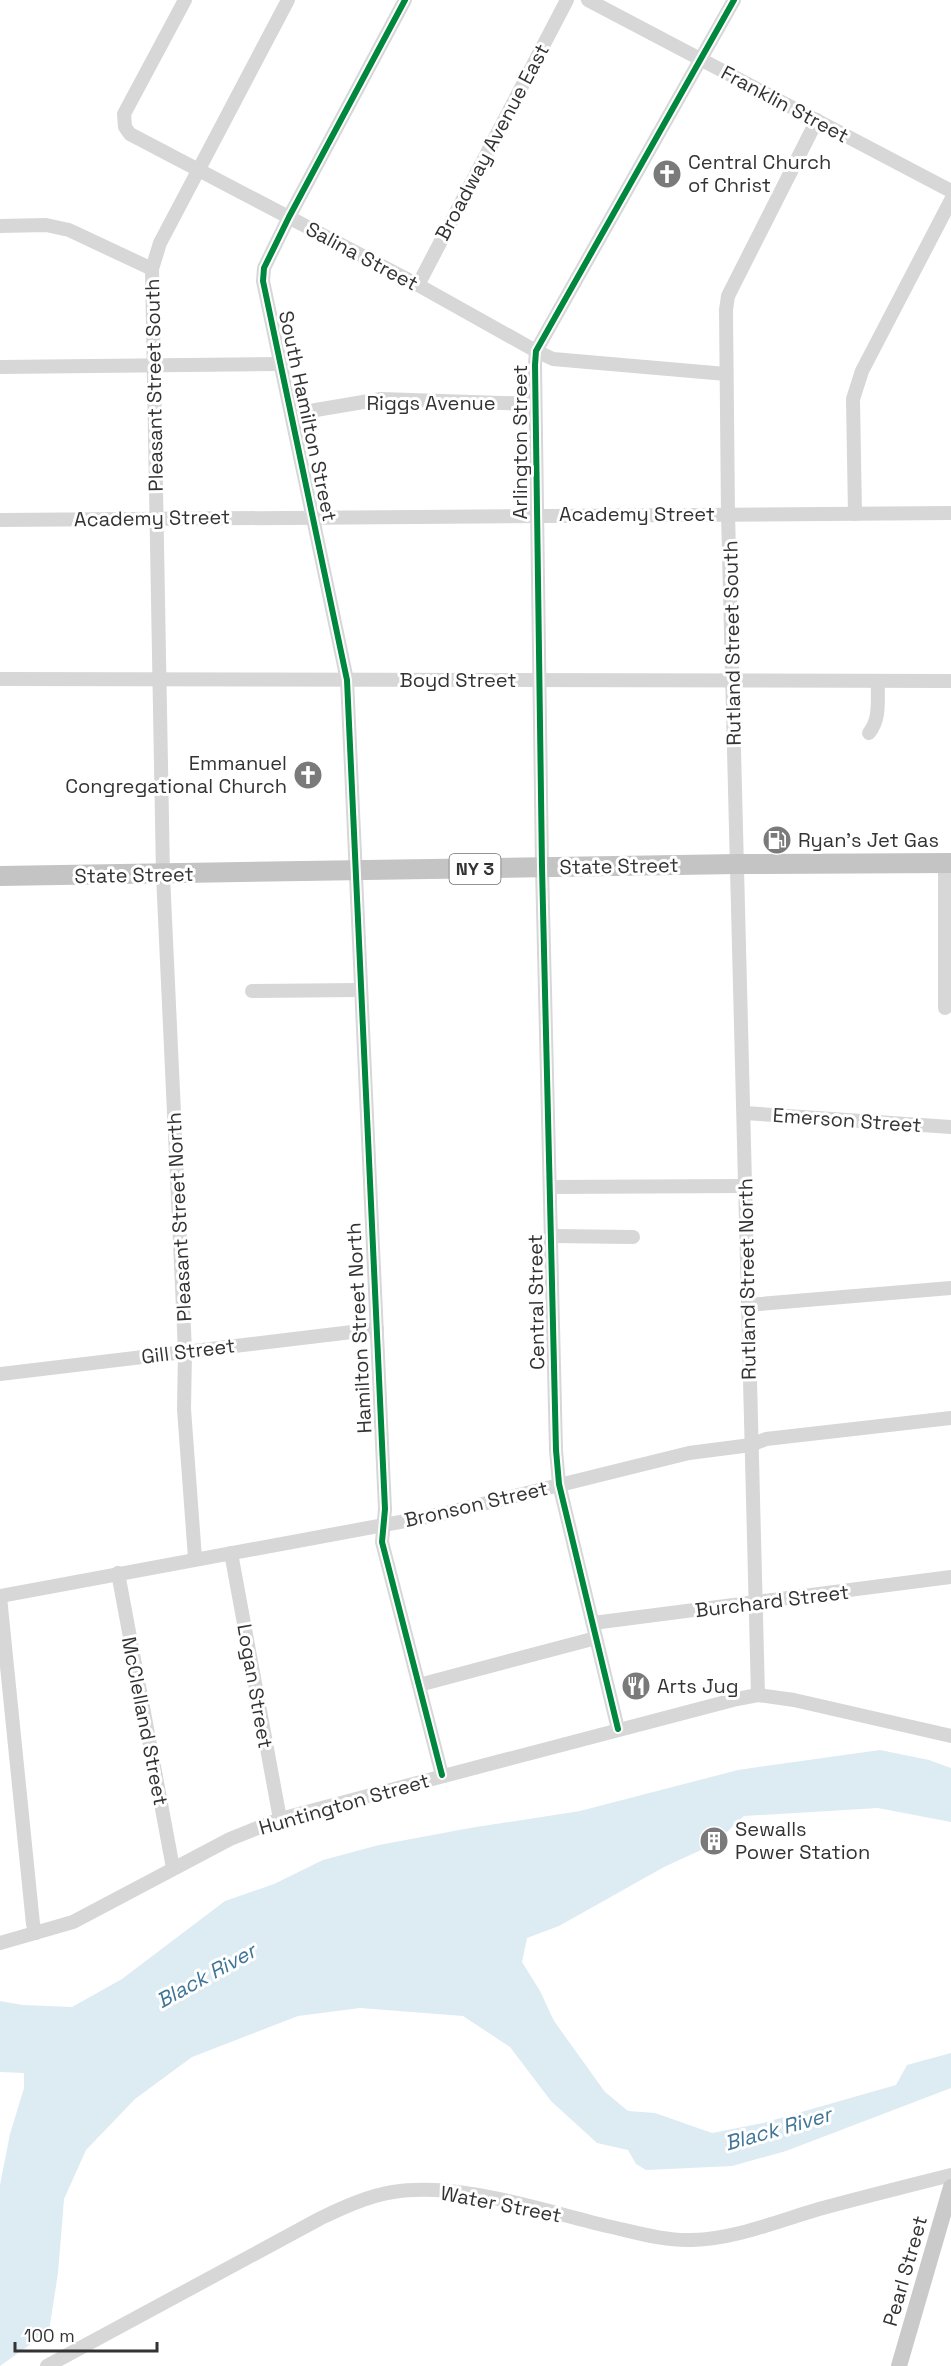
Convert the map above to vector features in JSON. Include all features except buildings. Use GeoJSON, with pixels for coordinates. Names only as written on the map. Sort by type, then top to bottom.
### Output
{"type":"FeatureCollection","features":[{"type":"Feature","properties":{"kind":"highway","name":"State Street"},"geometry":{"type":"LineString","coordinates":[[0,876],[738,864],[948,863]]}},
{"type":"Feature","properties":{"kind":"main road","name":"Pearl Street"},"geometry":{"type":"LineString","coordinates":[[899,2366],[951,2187]]}},
{"type":"Feature","properties":{"kind":"street","name":"Salina Street"},"geometry":{"type":"LineString","coordinates":[[185,0],[124,114],[124,127],[130,134],[199,168],[536,351],[553,358],[726,374]]}},
{"type":"Feature","properties":{"kind":"street","name":"Pleasant Street South"},"geometry":{"type":"LineString","coordinates":[[163,875],[152,269],[160,243],[288,0]]}},
{"type":"Feature","properties":{"kind":"street","name":"South Hamilton Street"},"geometry":{"type":"LineString","coordinates":[[356,871],[347,680],[264,289],[264,268],[405,0]]}},
{"type":"Feature","properties":{"kind":"street","name":"Broadway Avenue East"},"geometry":{"type":"LineString","coordinates":[[418,285],[567,0]]}},
{"type":"Feature","properties":{"kind":"street","name":"Franklin Street"},"geometry":{"type":"LineString","coordinates":[[588,0],[951,191]]}},
{"type":"Feature","properties":{"kind":"street","name":"Arlington Street"},"geometry":{"type":"LineString","coordinates":[[542,867],[536,351],[734,0]]}},
{"type":"Feature","properties":{"kind":"street","name":"Rutland Street South"},"geometry":{"type":"LineString","coordinates":[[738,864],[728,514],[726,310],[728,296],[817,120]]}},
{"type":"Feature","properties":{"kind":"street"},"geometry":{"type":"LineString","coordinates":[[855,514],[853,399],[862,371],[951,200]]}},
{"type":"Feature","properties":{"kind":"street"},"geometry":{"type":"LineString","coordinates":[[0,226],[46,225],[69,230],[152,269]]}},
{"type":"Feature","properties":{"kind":"street"},"geometry":{"type":"LineString","coordinates":[[0,368],[280,364]]}},
{"type":"Feature","properties":{"kind":"street","name":"Riggs Avenue"},"geometry":{"type":"LineString","coordinates":[[292,414],[381,399],[535,404]]}},
{"type":"Feature","properties":{"kind":"street","name":"Academy Street"},"geometry":{"type":"LineString","coordinates":[[0,520],[951,513]]}},
{"type":"Feature","properties":{"kind":"street","name":"Boyd Street"},"geometry":{"type":"LineString","coordinates":[[0,679],[951,681]]}},
{"type":"Feature","properties":{"kind":"street"},"geometry":{"type":"LineString","coordinates":[[869,733],[876,724],[878,681]]}},
{"type":"Feature","properties":{"kind":"street"},"geometry":{"type":"LineString","coordinates":[[945,1008],[949,931],[948,863]]}},
{"type":"Feature","properties":{"kind":"street","name":"Rutland Street North"},"geometry":{"type":"LineString","coordinates":[[738,864],[758,1695]]}},
{"type":"Feature","properties":{"kind":"street","name":"Central Street"},"geometry":{"type":"LineString","coordinates":[[542,867],[556,1450],[559,1484],[618,1729]]}},
{"type":"Feature","properties":{"kind":"street","name":"Hamilton Street North"},"geometry":{"type":"LineString","coordinates":[[356,871],[359,990],[385,1509],[382,1542],[442,1775]]}},
{"type":"Feature","properties":{"kind":"street","name":"Pleasant Street North"},"geometry":{"type":"LineString","coordinates":[[163,875],[185,1351],[184,1409],[195,1558]]}},
{"type":"Feature","properties":{"kind":"street"},"geometry":{"type":"LineString","coordinates":[[252,991],[359,990]]}},
{"type":"Feature","properties":{"kind":"street","name":"Emerson Street"},"geometry":{"type":"LineString","coordinates":[[744,1113],[951,1127]]}},
{"type":"Feature","properties":{"kind":"street"},"geometry":{"type":"LineString","coordinates":[[550,1187],[745,1186]]}},
{"type":"Feature","properties":{"kind":"street"},"geometry":{"type":"LineString","coordinates":[[551,1236],[633,1237]]}},
{"type":"Feature","properties":{"kind":"street"},"geometry":{"type":"LineString","coordinates":[[748,1305],[951,1288]]}},
{"type":"Feature","properties":{"kind":"street","name":"Gill Street"},"geometry":{"type":"LineString","coordinates":[[0,1374],[377,1329]]}},
{"type":"Feature","properties":{"kind":"street","name":"Bronson Street"},"geometry":{"type":"LineString","coordinates":[[0,1596],[195,1558],[438,1515],[689,1453],[751,1444],[766,1438],[951,1418]]}},
{"type":"Feature","properties":{"kind":"street","name":"Logan Street"},"geometry":{"type":"LineString","coordinates":[[231,1553],[280,1819]]}},
{"type":"Feature","properties":{"kind":"street","name":"McClelland Street"},"geometry":{"type":"LineString","coordinates":[[118,1573],[173,1868]]}},
{"type":"Feature","properties":{"kind":"street","name":"Burchard Street"},"geometry":{"type":"LineString","coordinates":[[593,1623],[951,1577]]}},
{"type":"Feature","properties":{"kind":"street"},"geometry":{"type":"LineString","coordinates":[[0,1596],[33,1924],[36,1933]]}},
{"type":"Feature","properties":{"kind":"street"},"geometry":{"type":"LineString","coordinates":[[419,1685],[596,1638]]}},
{"type":"Feature","properties":{"kind":"street","name":"Huntington Street"},"geometry":{"type":"LineString","coordinates":[[0,1943],[73,1922],[230,1839],[280,1819],[737,1699],[758,1695],[794,1700],[951,1736]]}},
{"type":"Feature","properties":{"kind":"street","name":"Water Street"},"geometry":{"type":"LineString","coordinates":[[46,2366],[321,2218],[350,2204],[392,2192],[431,2189],[465,2193],[653,2237],[690,2241],[715,2239],[822,2208],[951,2175]]}},
{"type":"Feature","properties":{"kind":"water","name":"Black River"},"geometry":{"type":"Polygon","coordinates":[[[880,1750],[929,1760],[951,1768],[951,1822],[878,1808],[744,1816],[714,1844],[664,1867],[559,1926],[527,1938],[522,1962],[540,1991],[554,2021],[605,2092],[628,2111],[655,2113],[712,2133],[763,2123],[896,2085],[907,2065],[951,2053],[951,2088],[786,2151],[732,2166],[646,2170],[636,2164],[628,2150],[597,2143],[551,2101],[510,2047],[463,2016],[360,2008],[298,2016],[192,2057],[135,2099],[86,2150],[64,2199],[58,2273],[49,2331],[0,2366],[0,2185],[10,2134],[24,2088],[24,2073],[0,2072],[0,2001],[23,2005],[72,2007],[122,1979],[225,1901],[274,1884],[323,1860],[379,1845],[580,1811],[738,1770],[880,1750]]]}},
{"type":"Feature","properties":{"kind":"cycle path"},"geometry":{"type":"LineString","coordinates":[[405,0],[289,217],[264,268],[263,281],[347,680],[385,1509],[382,1542],[442,1775]]}},
{"type":"Feature","properties":{"kind":"cycle path"},"geometry":{"type":"LineString","coordinates":[[618,1729],[559,1484],[556,1450],[542,867],[535,365],[536,351],[734,0]]}},
{"type":"Feature","properties":{"kind":"place","name":"Central Church of Christ"},"geometry":{"type":"Point","coordinates":[667,174]}},
{"type":"Feature","properties":{"kind":"place","name":"Emmanuel Congregational Church"},"geometry":{"type":"Point","coordinates":[308,775]}},
{"type":"Feature","properties":{"kind":"place","name":"Ryan's Jet Gas"},"geometry":{"type":"Point","coordinates":[777,840]}},
{"type":"Feature","properties":{"kind":"place","name":"Arts Jug"},"geometry":{"type":"Point","coordinates":[636,1686]}},
{"type":"Feature","properties":{"kind":"place","name":"Sewalls Power Station"},"geometry":{"type":"Point","coordinates":[714,1841]}}]}
